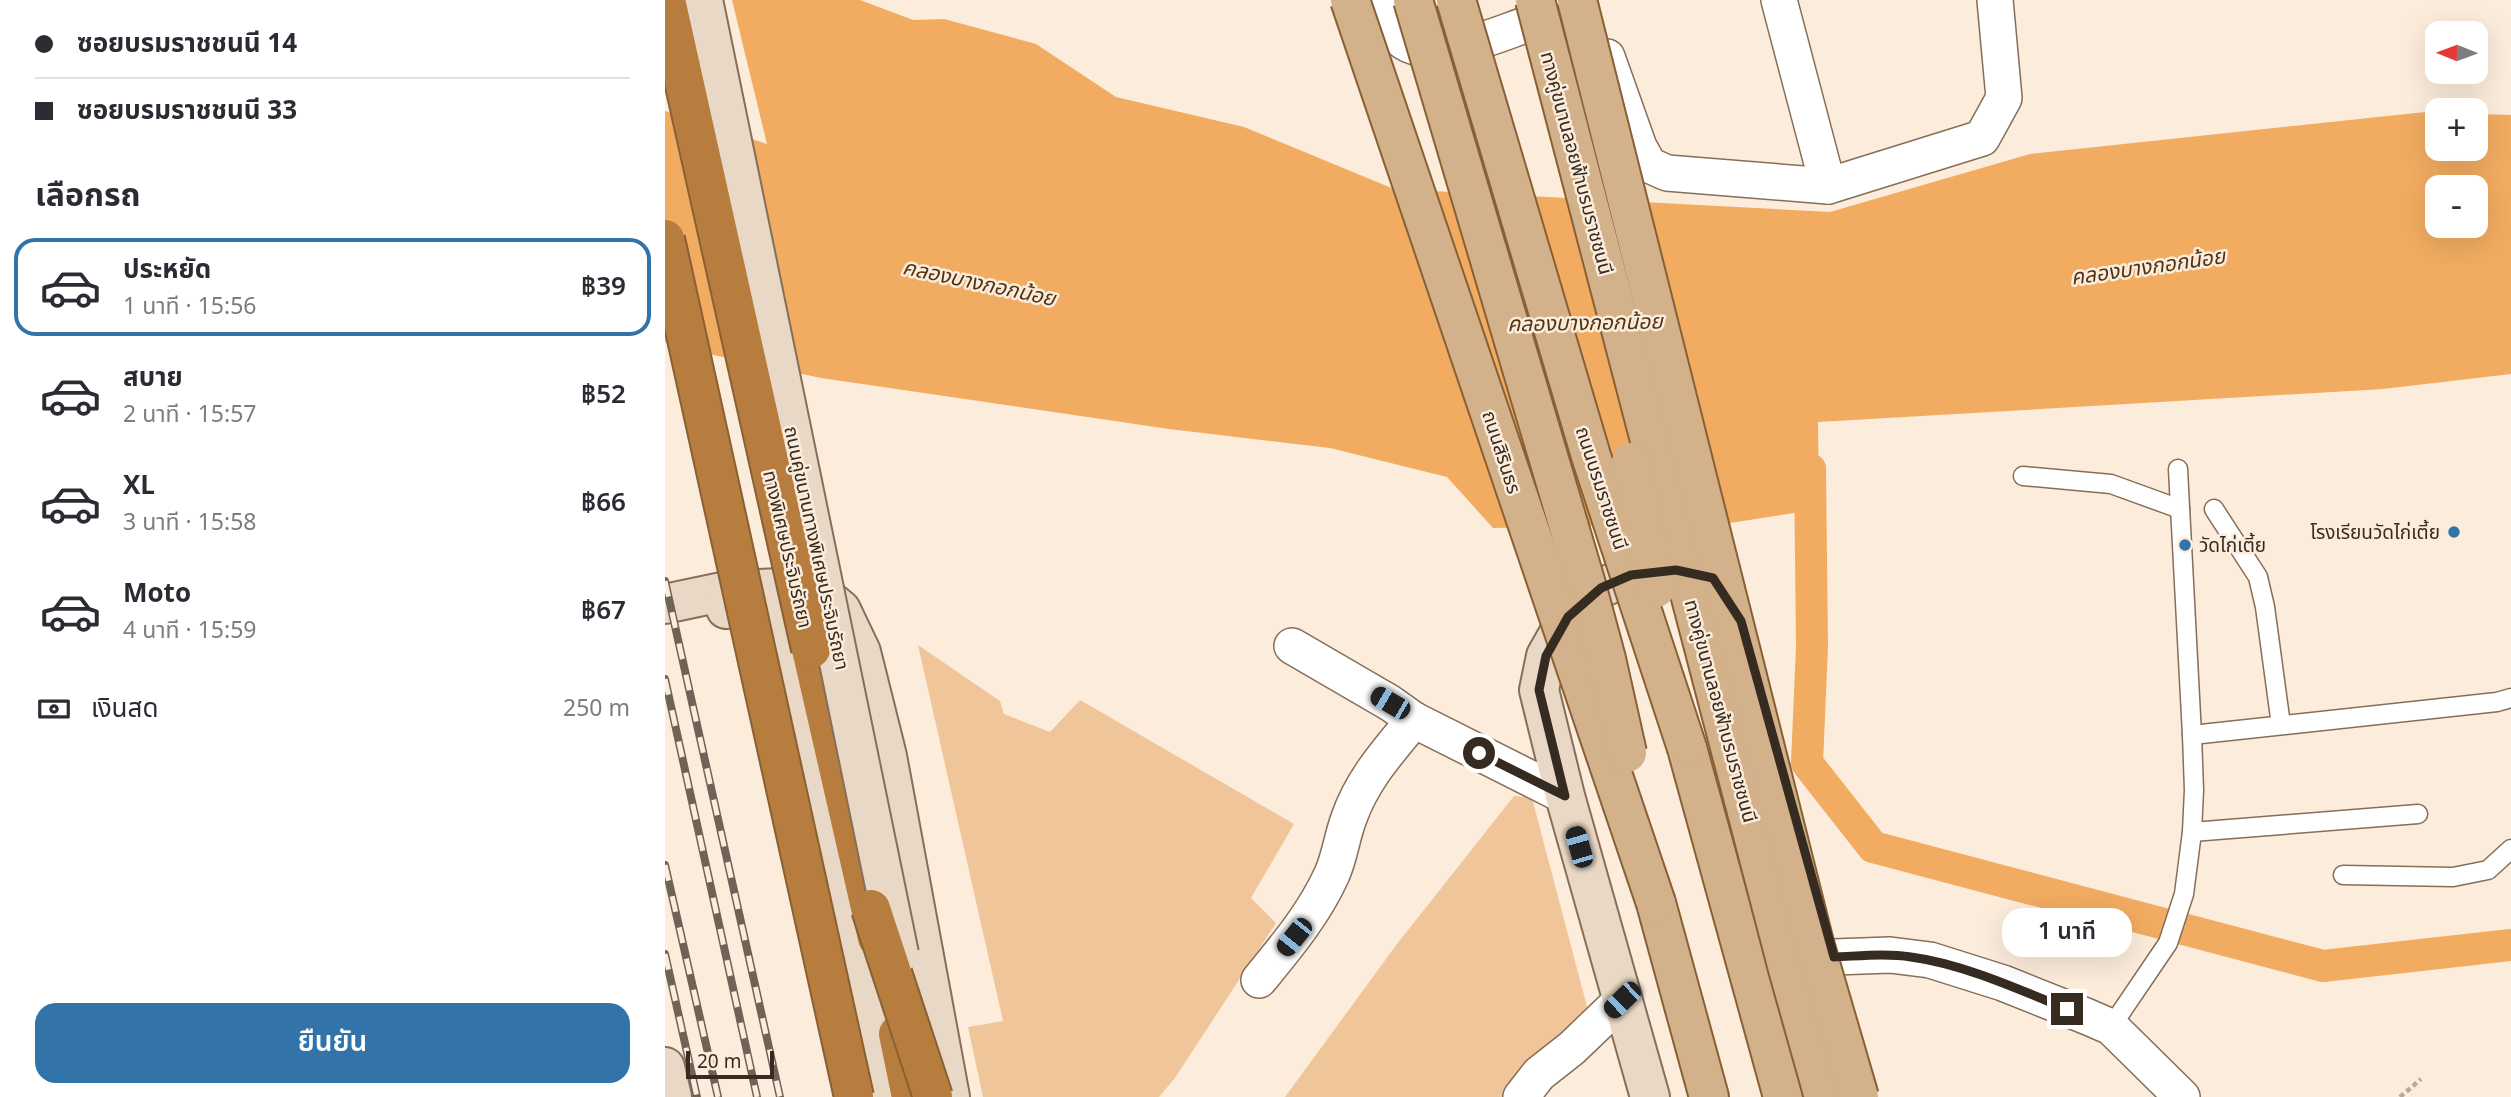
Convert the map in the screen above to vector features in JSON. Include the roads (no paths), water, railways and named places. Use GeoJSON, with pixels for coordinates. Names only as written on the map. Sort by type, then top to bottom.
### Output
{"type":"FeatureCollection","features":[{"type":"Feature","properties":{"kind":"highway","name":"ทางพิเศษประจิมรัถยา"},"geometry":{"type":"LineString","coordinates":[[666,0],[871,909],[929,1094]]}},
{"type":"Feature","properties":{"kind":"highway"},"geometry":{"type":"LineString","coordinates":[[665,239],[853,1097]]}},
{"type":"Feature","properties":{"kind":"main road","name":"ถนนคู่ขนานทางพิเศษประจิมรัถยา"},"geometry":{"type":"LineString","coordinates":[[702,0],[929,1094]]}},
{"type":"Feature","properties":{"kind":"main road","name":"ถนนสิรินธร"},"geometry":{"type":"LineString","coordinates":[[1350,0],[1656,902]]}},
{"type":"Feature","properties":{"kind":"main road"},"geometry":{"type":"LineString","coordinates":[[1413,0],[1585,581],[1621,726],[1656,902],[1709,1097]]}},
{"type":"Feature","properties":{"kind":"main road","name":"ถนนบรมราชชนนี"},"geometry":{"type":"LineString","coordinates":[[1456,0],[1591,456],[1687,748],[1783,1097]]}},
{"type":"Feature","properties":{"kind":"main road","name":"ทางคู่ขนานลอยฟ้าบรมราชชนนี"},"geometry":{"type":"LineString","coordinates":[[1577,0],[1814,943],[1859,1097]]}},
{"type":"Feature","properties":{"kind":"main road"},"geometry":{"type":"LineString","coordinates":[[1532,6],[1628,447],[1687,748]]}},
{"type":"Feature","properties":{"kind":"main road","name":"ทางคู่ขนานลอยฟ้าบรมราชชนนี"},"geometry":{"type":"LineString","coordinates":[[1532,6],[1824,1097]]}},
{"type":"Feature","properties":{"kind":"main road"},"geometry":{"type":"LineString","coordinates":[[1650,1097],[1547,730],[1539,690],[1546,656],[1568,617],[1601,588],[1631,575],[1676,570],[1713,578],[1741,621],[1871,1097]]}},
{"type":"Feature","properties":{"kind":"main road"},"geometry":{"type":"LineString","coordinates":[[665,604],[731,590],[810,587],[841,610],[861,652],[887,756],[929,1094]]}},
{"type":"Feature","properties":{"kind":"main road"},"geometry":{"type":"LineString","coordinates":[[665,622],[750,605],[764,607],[773,613],[786,629],[797,671],[883,1097]]}},
{"type":"Feature","properties":{"kind":"main road"},"geometry":{"type":"LineString","coordinates":[[665,1067],[672,1097]]}},
{"type":"Feature","properties":{"kind":"street"},"geometry":{"type":"LineString","coordinates":[[1380,0],[1401,41],[1420,50],[1448,50],[1532,6],[1604,50]]}},
{"type":"Feature","properties":{"kind":"street"},"geometry":{"type":"LineString","coordinates":[[1590,0],[1604,50],[1639,147],[1649,165],[1667,173],[1828,186],[1982,138],[2004,98],[1995,0]]}},
{"type":"Feature","properties":{"kind":"street"},"geometry":{"type":"LineString","coordinates":[[1779,0],[1828,186]]}},
{"type":"Feature","properties":{"kind":"street"},"geometry":{"type":"LineString","coordinates":[[1292,646],[1414,720],[1565,796]]}},
{"type":"Feature","properties":{"kind":"street"},"geometry":{"type":"LineString","coordinates":[[1259,981],[1294,937],[1320,898],[1338,859],[1349,816],[1363,786],[1385,754],[1414,720]]}},
{"type":"Feature","properties":{"kind":"street"},"geometry":{"type":"LineString","coordinates":[[1834,957],[1890,955],[1930,960],[2003,984],[2112,1027],[2182,1097]]}},
{"type":"Feature","properties":{"kind":"street"},"geometry":{"type":"LineString","coordinates":[[1521,1097],[1539,1074],[1572,1048],[1622,1000]]}},
{"type":"Feature","properties":{"kind":"lane"},"geometry":{"type":"LineString","coordinates":[[2112,1027],[2168,943],[2184,894],[2192,832],[2192,735],[2178,470]]}},
{"type":"Feature","properties":{"kind":"lane"},"geometry":{"type":"LineString","coordinates":[[2023,476],[2111,484],[2180,509]]}},
{"type":"Feature","properties":{"kind":"lane"},"geometry":{"type":"LineString","coordinates":[[2214,509],[2258,577],[2265,607],[2281,725]]}},
{"type":"Feature","properties":{"kind":"lane"},"geometry":{"type":"LineString","coordinates":[[2192,735],[2497,702],[2511,698]]}},
{"type":"Feature","properties":{"kind":"lane"},"geometry":{"type":"LineString","coordinates":[[2192,832],[2418,814]]}},
{"type":"Feature","properties":{"kind":"lane"},"geometry":{"type":"LineString","coordinates":[[2343,875],[2453,877],[2488,870],[2511,849]]}},
{"type":"Feature","properties":{"kind":"water","name":"คลองบางกอกน้อย"},"geometry":{"type":"Polygon","coordinates":[[[732,0],[860,0],[913,20],[944,19],[1036,44],[1116,97],[1244,127],[1394,189],[1830,212],[2030,154],[2425,112],[2425,161],[2488,161],[2488,114],[2511,115],[2511,374],[2383,389],[1818,422],[1819,509],[1730,523],[1493,528],[1447,477],[1330,448],[1169,429],[821,378],[685,349],[665,342],[665,111],[767,144],[732,0]]]}},
{"type":"Feature","properties":{"kind":"waterway"},"geometry":{"type":"LineString","coordinates":[[1810,469],[1812,646],[1807,763],[1873,847],[2323,966],[2511,945]]}},
{"type":"Feature","properties":{"kind":"railway"},"geometry":{"type":"LineString","coordinates":[[665,581],[780,1097]]}},
{"type":"Feature","properties":{"kind":"railway"},"geometry":{"type":"LineString","coordinates":[[665,679],[757,1097]]}},
{"type":"Feature","properties":{"kind":"railway"},"geometry":{"type":"LineString","coordinates":[[665,865],[718,1097]]}},
{"type":"Feature","properties":{"kind":"railway"},"geometry":{"type":"LineString","coordinates":[[665,954],[697,1097]]}},
{"type":"Feature","properties":{"kind":"place","name":"โรงเรียนวัดไก่เตี้ย"},"geometry":{"type":"Point","coordinates":[2454,532]}},
{"type":"Feature","properties":{"kind":"place","name":"วัดไก่เตี้ย"},"geometry":{"type":"Point","coordinates":[2185,545]}}]}
